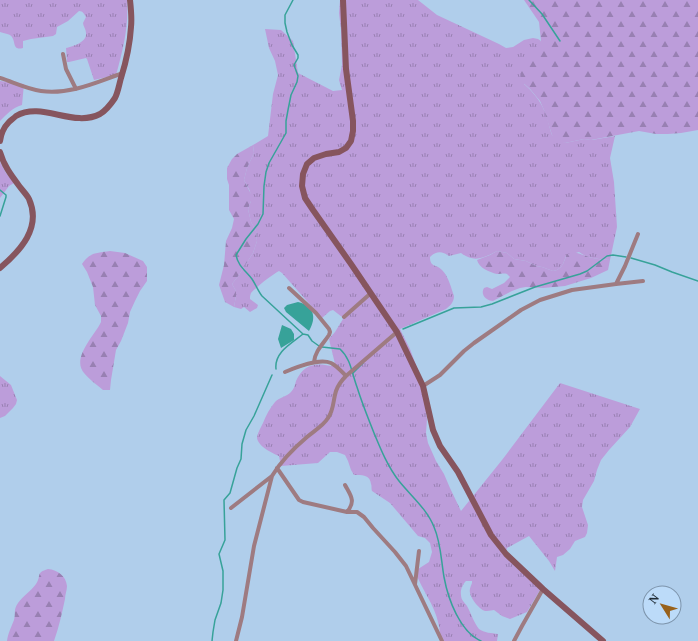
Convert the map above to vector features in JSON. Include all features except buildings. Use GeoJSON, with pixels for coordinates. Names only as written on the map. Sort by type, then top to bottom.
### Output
{"type":"FeatureCollection","features":[{"type":"Feature","properties":{"kind":"street"},"geometry":{"type":"LineString","coordinates":[[0,141],[0,136],[6,125],[16,116],[28,112],[42,112],[72,118],[88,117],[100,114],[107,108],[114,99],[127,52],[131,29],[130,0]]}},
{"type":"Feature","properties":{"kind":"street"},"geometry":{"type":"LineString","coordinates":[[343,0],[346,69],[354,121],[353,131],[351,141],[346,148],[339,152],[314,158],[307,164],[303,174],[302,186],[305,198],[397,332],[423,386],[433,430],[440,446],[458,472],[491,535],[506,554],[543,590],[603,641]]}},
{"type":"Feature","properties":{"kind":"street"},"geometry":{"type":"LineString","coordinates":[[63,54],[66,69],[76,89]]}},
{"type":"Feature","properties":{"kind":"street"},"geometry":{"type":"LineString","coordinates":[[0,78],[42,91],[59,92],[76,89],[122,73]]}},
{"type":"Feature","properties":{"kind":"street"},"geometry":{"type":"LineString","coordinates":[[0,152],[3,162],[29,199],[33,219],[31,229],[25,241],[12,257],[0,268]]}},
{"type":"Feature","properties":{"kind":"street"},"geometry":{"type":"LineString","coordinates":[[616,284],[628,260],[638,234]]}},
{"type":"Feature","properties":{"kind":"street"},"geometry":{"type":"LineString","coordinates":[[423,386],[440,375],[474,343],[521,310],[540,300],[572,290],[643,281]]}},
{"type":"Feature","properties":{"kind":"street"},"geometry":{"type":"LineString","coordinates":[[288,288],[316,313],[329,329],[329,335],[315,357],[314,362]]}},
{"type":"Feature","properties":{"kind":"street"},"geometry":{"type":"LineString","coordinates":[[344,317],[371,293]]}},
{"type":"Feature","properties":{"kind":"street"},"geometry":{"type":"LineString","coordinates":[[236,641],[242,617],[254,546],[272,476],[285,459],[328,418],[340,382],[355,367],[397,332]]}},
{"type":"Feature","properties":{"kind":"street"},"geometry":{"type":"LineString","coordinates":[[285,372],[314,362],[330,362],[348,374]]}},
{"type":"Feature","properties":{"kind":"street"},"geometry":{"type":"LineString","coordinates":[[277,468],[299,500],[347,512],[357,512],[364,516],[406,566],[442,641]]}},
{"type":"Feature","properties":{"kind":"street"},"geometry":{"type":"LineString","coordinates":[[231,508],[272,476]]}},
{"type":"Feature","properties":{"kind":"street"},"geometry":{"type":"LineString","coordinates":[[345,485],[352,499],[351,507],[347,512]]}},
{"type":"Feature","properties":{"kind":"street"},"geometry":{"type":"LineString","coordinates":[[415,585],[419,551]]}},
{"type":"Feature","properties":{"kind":"street"},"geometry":{"type":"LineString","coordinates":[[514,641],[543,590]]}},
{"type":"Feature","properties":{"kind":"green space"},"geometry":{"type":"Polygon","coordinates":[[[0,0],[127,0],[126,29],[116,75],[94,80],[86,58],[67,62],[66,48],[79,43],[86,36],[83,23],[86,17],[82,12],[79,11],[68,21],[57,27],[56,34],[53,36],[23,41],[23,48],[19,49],[15,47],[10,35],[0,32],[0,0]]]}},
{"type":"Feature","properties":{"kind":"green space"},"geometry":{"type":"Polygon","coordinates":[[[340,0],[418,0],[437,15],[506,48],[513,47],[524,40],[533,38],[538,39],[541,41],[524,84],[536,96],[542,106],[547,116],[552,135],[565,143],[584,139],[592,140],[615,136],[610,158],[614,182],[617,227],[610,260],[590,257],[579,252],[566,256],[561,267],[553,271],[536,266],[526,261],[514,259],[507,253],[497,251],[488,256],[475,259],[461,253],[449,256],[444,253],[437,253],[430,257],[430,260],[432,264],[440,268],[450,283],[454,296],[453,302],[446,309],[400,329],[410,349],[422,381],[427,419],[426,433],[428,443],[461,511],[502,460],[560,383],[640,409],[630,427],[601,460],[594,481],[583,500],[582,507],[588,525],[587,533],[585,537],[575,541],[570,549],[563,555],[557,557],[555,571],[529,536],[507,548],[506,551],[543,585],[527,612],[510,619],[502,616],[494,610],[485,611],[474,602],[471,596],[470,590],[472,581],[466,581],[462,587],[462,600],[467,606],[479,629],[488,633],[498,634],[497,641],[441,641],[436,616],[415,571],[429,562],[432,552],[430,543],[425,538],[418,536],[390,503],[372,491],[369,478],[354,475],[345,455],[337,452],[330,452],[318,463],[281,466],[279,456],[265,449],[259,443],[257,437],[270,409],[277,400],[292,391],[302,371],[310,366],[320,364],[331,366],[335,364],[329,339],[343,319],[333,310],[322,318],[279,271],[264,281],[251,293],[250,299],[258,305],[257,308],[250,312],[244,307],[241,309],[234,307],[236,291],[232,284],[253,253],[257,241],[256,231],[251,222],[248,209],[251,201],[250,191],[244,180],[247,168],[254,153],[253,145],[268,136],[273,94],[278,75],[275,61],[269,48],[265,29],[281,30],[293,41],[298,73],[333,91],[342,90],[339,80],[342,65],[339,13],[340,0]]]}},
{"type":"Feature","properties":{"kind":"green space"},"geometry":{"type":"Polygon","coordinates":[[[524,0],[698,0],[698,130],[668,134],[656,134],[639,131],[591,140],[584,139],[565,143],[556,140],[552,135],[540,101],[521,81],[521,68],[525,58],[541,41],[539,22],[524,0]]]}},
{"type":"Feature","properties":{"kind":"green space"},"geometry":{"type":"Polygon","coordinates":[[[0,81],[24,84],[22,105],[12,110],[0,121],[0,81]]]}},
{"type":"Feature","properties":{"kind":"green space"},"geometry":{"type":"Polygon","coordinates":[[[253,145],[254,153],[247,168],[244,180],[252,196],[248,209],[251,222],[256,231],[257,241],[253,253],[232,284],[236,291],[234,307],[225,302],[219,285],[224,265],[226,241],[234,219],[229,210],[227,168],[237,154],[253,145]]]}},
{"type":"Feature","properties":{"kind":"green space"},"geometry":{"type":"Polygon","coordinates":[[[0,162],[14,183],[9,186],[0,198],[0,162]]]}},
{"type":"Feature","properties":{"kind":"green space"},"geometry":{"type":"Polygon","coordinates":[[[110,251],[125,253],[143,261],[147,267],[147,281],[140,291],[130,312],[128,323],[116,350],[110,390],[103,390],[84,373],[80,361],[85,347],[101,322],[101,316],[95,305],[93,287],[82,264],[91,255],[110,251]]]}},
{"type":"Feature","properties":{"kind":"green space"},"geometry":{"type":"Polygon","coordinates":[[[497,251],[507,253],[514,259],[526,261],[536,266],[553,271],[561,267],[567,254],[571,253],[610,260],[608,270],[591,278],[565,286],[520,288],[493,301],[484,297],[484,288],[487,287],[492,289],[504,283],[510,277],[507,274],[497,274],[488,271],[478,263],[477,260],[497,251]]]}},
{"type":"Feature","properties":{"kind":"green space"},"geometry":{"type":"Polygon","coordinates":[[[0,376],[11,385],[17,400],[13,408],[5,416],[0,418],[0,376]]]}},
{"type":"Feature","properties":{"kind":"green space"},"geometry":{"type":"Polygon","coordinates":[[[48,569],[61,574],[65,579],[67,586],[62,615],[54,641],[7,641],[14,620],[16,605],[36,584],[40,573],[48,569]]]}},
{"type":"Feature","properties":{"kind":"shaded area"},"geometry":{"type":"Polygon","coordinates":[[[298,302],[308,306],[311,309],[313,321],[309,331],[286,312],[284,308],[287,305],[298,302]]]}},
{"type":"Feature","properties":{"kind":"shaded area"},"geometry":{"type":"Polygon","coordinates":[[[282,325],[291,329],[294,334],[294,340],[281,348],[278,339],[282,325]]]}},
{"type":"Feature","properties":{"kind":"waterway"},"geometry":{"type":"LineString","coordinates":[[293,0],[285,15],[285,23],[292,45],[298,55],[294,65],[298,76],[291,95],[286,121],[286,133],[269,163],[266,172],[263,214],[258,224],[236,255],[240,265],[252,279],[262,296],[303,334],[308,335],[312,341],[319,346]]}},
{"type":"Feature","properties":{"kind":"waterway"},"geometry":{"type":"LineString","coordinates":[[529,0],[542,14],[560,41]]}},
{"type":"Feature","properties":{"kind":"waterway"},"geometry":{"type":"LineString","coordinates":[[0,190],[6,195],[0,216]]}},
{"type":"Feature","properties":{"kind":"waterway"},"geometry":{"type":"LineString","coordinates":[[403,329],[454,308],[481,307],[535,287],[580,274],[587,271],[607,256],[613,255],[626,257]]}},
{"type":"Feature","properties":{"kind":"waterway"},"geometry":{"type":"LineString","coordinates":[[631,258],[698,281]]}},
{"type":"Feature","properties":{"kind":"waterway"},"geometry":{"type":"LineString","coordinates":[[276,369],[276,363],[281,353],[303,334]]}},
{"type":"Feature","properties":{"kind":"waterway"},"geometry":{"type":"LineString","coordinates":[[322,347],[340,349],[347,357],[365,410],[391,470],[423,508],[434,527],[439,545],[446,586],[456,614],[467,630],[481,641]]}},
{"type":"Feature","properties":{"kind":"waterway"},"geometry":{"type":"LineString","coordinates":[[353,373],[363,363]]}},
{"type":"Feature","properties":{"kind":"waterway"},"geometry":{"type":"LineString","coordinates":[[212,641],[215,620],[221,603],[223,590],[223,571],[219,554],[225,540],[224,500],[230,493],[241,459],[242,444],[246,430],[254,416],[272,375]]}}]}
